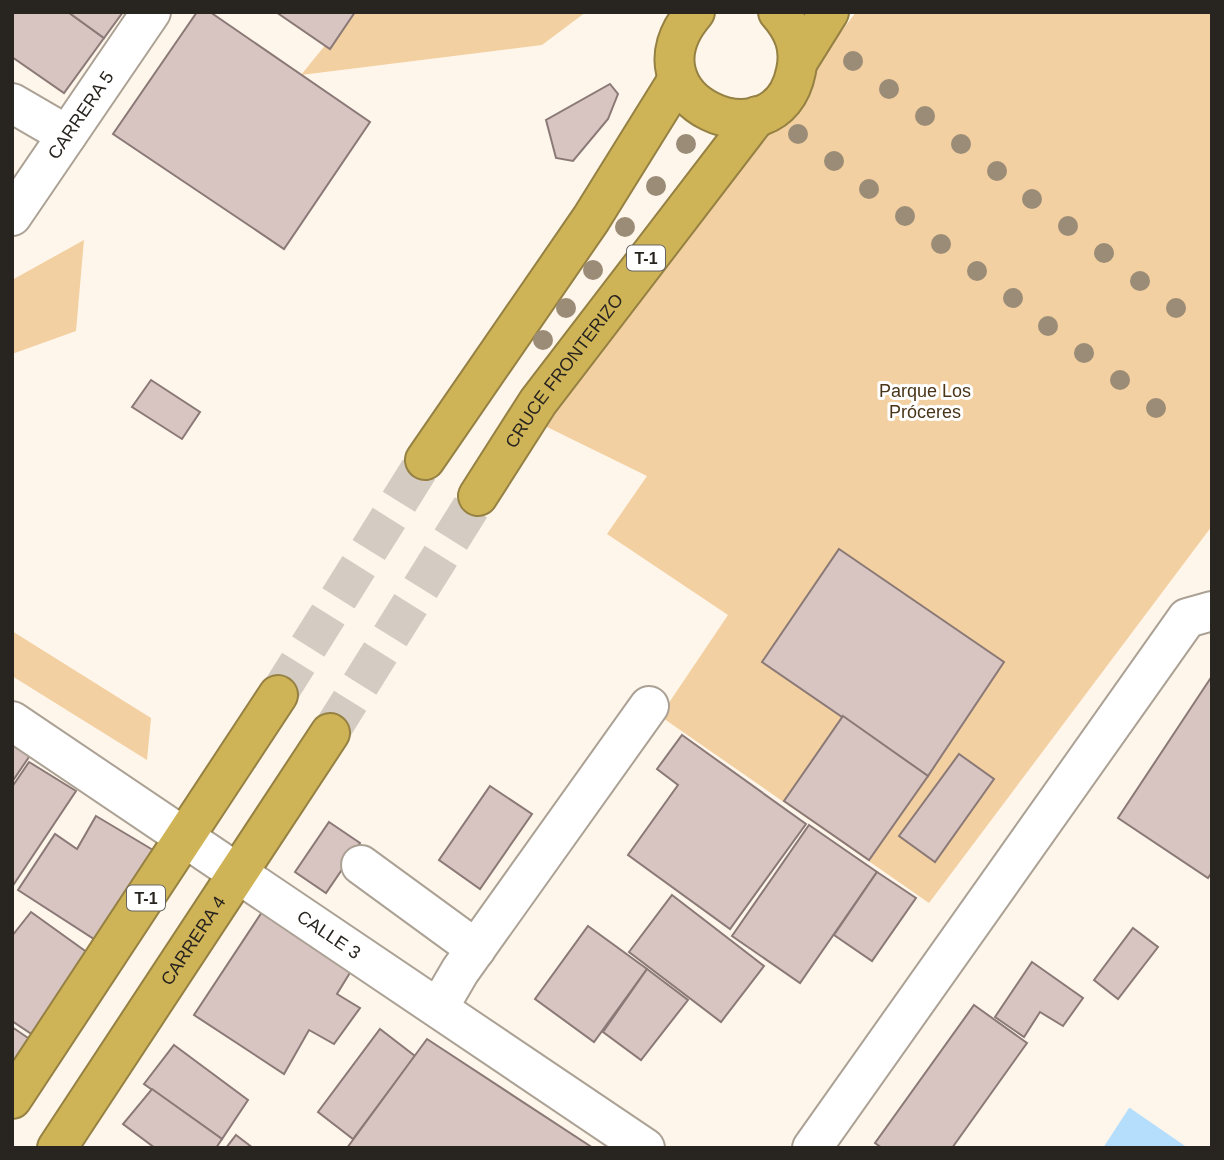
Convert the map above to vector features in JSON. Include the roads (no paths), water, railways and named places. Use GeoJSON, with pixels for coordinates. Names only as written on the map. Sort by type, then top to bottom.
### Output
{"type":"FeatureCollection","features":[{"type":"Feature","properties":{"kind":"highway"},"geometry":{"type":"LineString","coordinates":[[695,12],[677,41],[675,60],[678,79],[686,93],[710,114],[741,120],[757,116]]}},
{"type":"Feature","properties":{"kind":"highway"},"geometry":{"type":"LineString","coordinates":[[778,12],[796,40],[799,60]]}},
{"type":"Feature","properties":{"kind":"highway","name":"CRUCE FRONTERIZO"},"geometry":{"type":"LineString","coordinates":[[478,496],[538,402],[757,116],[774,108],[787,94],[795,78],[799,60],[829,12]]}},
{"type":"Feature","properties":{"kind":"highway"},"geometry":{"type":"LineString","coordinates":[[425,460],[591,219],[678,79]]}},
{"type":"Feature","properties":{"kind":"highway","name":"T-1"},"geometry":{"type":"LineString","coordinates":[[12,1099],[278,695]]}},
{"type":"Feature","properties":{"kind":"highway","name":"CARRERA 4"},"geometry":{"type":"LineString","coordinates":[[57,1148],[330,733]]}},
{"type":"Feature","properties":{"kind":"street","name":"CARRERA 5"},"geometry":{"type":"LineString","coordinates":[[12,216],[151,12]]}},
{"type":"Feature","properties":{"kind":"street"},"geometry":{"type":"LineString","coordinates":[[12,103],[67,135]]}},
{"type":"Feature","properties":{"kind":"street"},"geometry":{"type":"LineString","coordinates":[[812,1148],[1188,618],[1212,611]]}},
{"type":"Feature","properties":{"kind":"street"},"geometry":{"type":"LineString","coordinates":[[439,1007],[476,949],[649,706]]}},
{"type":"Feature","properties":{"kind":"street","name":"CALLE 3"},"geometry":{"type":"LineString","coordinates":[[12,721],[187,836],[645,1148]]}},
{"type":"Feature","properties":{"kind":"street"},"geometry":{"type":"LineString","coordinates":[[361,865],[476,949]]}},
{"type":"Feature","properties":{"kind":"water"},"geometry":{"type":"Polygon","coordinates":[[[1130,1108],[1188,1148],[1103,1148],[1130,1108]]]}},
{"type":"Feature","properties":{"kind":"tunnel"},"geometry":{"type":"LineString","coordinates":[[278,695],[425,460]]}},
{"type":"Feature","properties":{"kind":"tunnel"},"geometry":{"type":"LineString","coordinates":[[330,733],[478,496]]}},
{"type":"Feature","properties":{"kind":"park label","name":"Parque Los Próceres"},"geometry":{"type":"Point","coordinates":[925,401]}}]}
